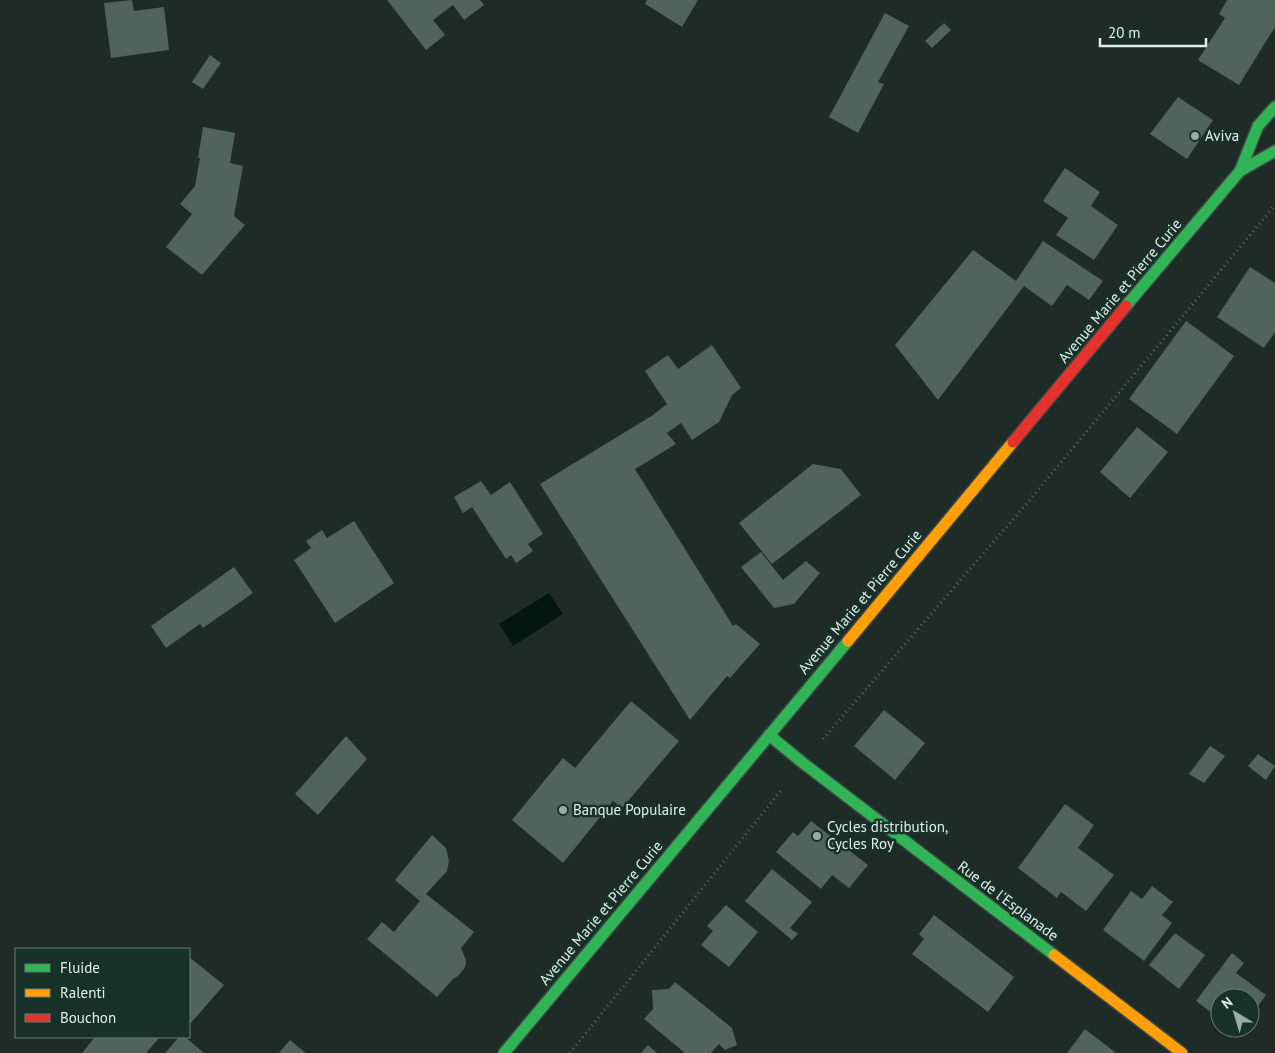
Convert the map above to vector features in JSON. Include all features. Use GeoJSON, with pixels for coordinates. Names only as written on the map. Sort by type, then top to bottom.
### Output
{"type":"FeatureCollection","features":[{"type":"Feature","properties":{"kind":"main road","name":"Avenue Marie et Pierre Curie"},"geometry":{"type":"LineString","coordinates":[[504,1053],[1240,171],[1258,126],[1275,107]]}},
{"type":"Feature","properties":{"kind":"main road","name":"Avenue Marie et Pierre Curie"},"geometry":{"type":"LineString","coordinates":[[1240,171],[1275,152]]}},
{"type":"Feature","properties":{"kind":"main road","name":"Rue de l'Esplanade"},"geometry":{"type":"LineString","coordinates":[[769,735],[802,763],[1182,1053]]}},
{"type":"Feature","properties":{"kind":"path"},"geometry":{"type":"LineString","coordinates":[[570,1053],[802,763],[1028,502],[1275,205]]}},
{"type":"Feature","properties":{"kind":"shaded area"},"geometry":{"type":"Polygon","coordinates":[[[549,593],[563,614],[513,646],[499,624],[549,593]]]}},
{"type":"Feature","properties":{"kind":"building"},"geometry":{"type":"Polygon","coordinates":[[[132,0],[134,11],[164,7],[169,50],[111,58],[104,3],[132,0]]]}},
{"type":"Feature","properties":{"kind":"building"},"geometry":{"type":"Polygon","coordinates":[[[387,0],[480,0],[484,5],[464,20],[453,5],[433,20],[445,35],[426,50],[387,0]]]}},
{"type":"Feature","properties":{"kind":"building"},"geometry":{"type":"Polygon","coordinates":[[[647,0],[698,0],[682,27],[645,4],[647,0]]]}},
{"type":"Feature","properties":{"kind":"building"},"geometry":{"type":"Polygon","coordinates":[[[1227,0],[1275,0],[1275,27],[1239,85],[1198,60],[1225,18],[1219,14],[1227,0]]]}},
{"type":"Feature","properties":{"kind":"building"},"geometry":{"type":"Polygon","coordinates":[[[885,13],[909,26],[878,82],[884,84],[858,133],[829,117],[885,13]]]}},
{"type":"Feature","properties":{"kind":"building"},"geometry":{"type":"Polygon","coordinates":[[[944,23],[951,30],[932,48],[925,41],[944,23]]]}},
{"type":"Feature","properties":{"kind":"building"},"geometry":{"type":"Polygon","coordinates":[[[210,55],[221,63],[203,89],[192,82],[210,55]]]}},
{"type":"Feature","properties":{"kind":"building"},"geometry":{"type":"Polygon","coordinates":[[[1178,97],[1213,120],[1187,159],[1150,134],[1178,97]]]}},
{"type":"Feature","properties":{"kind":"building"},"geometry":{"type":"Polygon","coordinates":[[[203,127],[235,133],[230,163],[243,166],[234,216],[245,225],[202,275],[166,247],[192,214],[180,204],[195,186],[203,127]]]}},
{"type":"Feature","properties":{"kind":"building"},"geometry":{"type":"Polygon","coordinates":[[[1065,168],[1100,192],[1091,206],[1118,225],[1094,260],[1056,235],[1068,218],[1043,201],[1065,168]]]}},
{"type":"Feature","properties":{"kind":"building"},"geometry":{"type":"Polygon","coordinates":[[[1043,241],[1103,281],[1089,300],[1067,285],[1052,306],[1024,286],[938,400],[895,345],[973,250],[1016,281],[1043,241]]]}},
{"type":"Feature","properties":{"kind":"building"},"geometry":{"type":"Polygon","coordinates":[[[1250,267],[1275,283],[1275,332],[1264,348],[1217,317],[1250,267]]]}},
{"type":"Feature","properties":{"kind":"building"},"geometry":{"type":"Polygon","coordinates":[[[1186,321],[1234,356],[1177,434],[1129,399],[1186,321]]]}},
{"type":"Feature","properties":{"kind":"building"},"geometry":{"type":"Polygon","coordinates":[[[712,345],[741,388],[732,395],[719,422],[692,440],[681,423],[667,433],[676,444],[635,469],[733,626],[736,624],[760,644],[730,678],[727,676],[690,720],[540,484],[653,415],[667,404],[645,371],[668,355],[678,369],[712,345]]]}},
{"type":"Feature","properties":{"kind":"building"},"geometry":{"type":"Polygon","coordinates":[[[1137,427],[1168,452],[1130,498],[1100,472],[1137,427]]]}},
{"type":"Feature","properties":{"kind":"building"},"geometry":{"type":"Polygon","coordinates":[[[813,464],[841,469],[861,495],[772,564],[739,523],[813,464]]]}},
{"type":"Feature","properties":{"kind":"building"},"geometry":{"type":"Polygon","coordinates":[[[481,481],[491,495],[510,482],[543,534],[528,544],[533,551],[516,563],[511,555],[506,559],[472,507],[463,513],[454,497],[481,481]]]}},
{"type":"Feature","properties":{"kind":"building"},"geometry":{"type":"Polygon","coordinates":[[[354,521],[394,583],[335,623],[294,560],[311,548],[306,541],[322,530],[327,538],[354,521]]]}},
{"type":"Feature","properties":{"kind":"building"},"geometry":{"type":"Polygon","coordinates":[[[761,552],[783,580],[806,561],[820,573],[794,604],[774,608],[741,567],[761,552]]]}},
{"type":"Feature","properties":{"kind":"building"},"geometry":{"type":"Polygon","coordinates":[[[234,567],[253,593],[203,628],[200,624],[166,648],[151,626],[234,567]]]}},
{"type":"Feature","properties":{"kind":"building"},"geometry":{"type":"Polygon","coordinates":[[[631,701],[679,741],[622,808],[613,801],[563,863],[512,820],[563,758],[575,768],[631,701]]]}},
{"type":"Feature","properties":{"kind":"building"},"geometry":{"type":"Polygon","coordinates":[[[884,710],[925,743],[895,780],[854,746],[884,710]]]}},
{"type":"Feature","properties":{"kind":"building"},"geometry":{"type":"Polygon","coordinates":[[[346,736],[367,759],[318,815],[295,794],[346,736]]]}},
{"type":"Feature","properties":{"kind":"building"},"geometry":{"type":"Polygon","coordinates":[[[1210,746],[1225,756],[1204,783],[1189,774],[1210,746]]]}},
{"type":"Feature","properties":{"kind":"building"},"geometry":{"type":"Polygon","coordinates":[[[1258,754],[1275,766],[1266,780],[1248,766],[1258,754]]]}},
{"type":"Feature","properties":{"kind":"building"},"geometry":{"type":"Polygon","coordinates":[[[1065,804],[1094,825],[1078,848],[1114,875],[1086,911],[1061,892],[1057,898],[1018,868],[1065,804]]]}},
{"type":"Feature","properties":{"kind":"building"},"geometry":{"type":"Polygon","coordinates":[[[811,821],[868,865],[849,888],[832,875],[821,889],[776,852],[793,832],[798,836],[811,821]]]}},
{"type":"Feature","properties":{"kind":"building"},"geometry":{"type":"Polygon","coordinates":[[[432,835],[446,848],[449,861],[447,871],[426,894],[474,932],[461,948],[466,960],[464,969],[437,997],[367,939],[382,922],[394,932],[420,901],[395,880],[432,835]]]}},
{"type":"Feature","properties":{"kind":"building"},"geometry":{"type":"Polygon","coordinates":[[[772,869],[812,902],[790,928],[798,934],[792,940],[745,901],[772,869]]]}},
{"type":"Feature","properties":{"kind":"building"},"geometry":{"type":"Polygon","coordinates":[[[1152,886],[1173,902],[1162,915],[1172,923],[1144,961],[1103,930],[1131,891],[1142,899],[1152,886]]]}},
{"type":"Feature","properties":{"kind":"building"},"geometry":{"type":"Polygon","coordinates":[[[726,905],[758,932],[729,967],[701,945],[713,931],[707,926],[726,905]]]}},
{"type":"Feature","properties":{"kind":"building"},"geometry":{"type":"Polygon","coordinates":[[[934,915],[1014,977],[988,1012],[912,954],[924,939],[919,934],[934,915]]]}},
{"type":"Feature","properties":{"kind":"building"},"geometry":{"type":"Polygon","coordinates":[[[1175,933],[1205,955],[1179,989],[1149,965],[1175,933]]]}},
{"type":"Feature","properties":{"kind":"building"},"geometry":{"type":"Polygon","coordinates":[[[1232,953],[1244,963],[1236,973],[1256,988],[1210,988],[1210,1012],[1196,1001],[1232,953]]]}},
{"type":"Feature","properties":{"kind":"building"},"geometry":{"type":"Polygon","coordinates":[[[190,958],[224,985],[190,1024],[190,958]]]}},
{"type":"Feature","properties":{"kind":"building"},"geometry":{"type":"Polygon","coordinates":[[[675,982],[732,1028],[737,1045],[725,1050],[719,1044],[711,1053],[685,1053],[644,1019],[653,1009],[652,990],[669,989],[675,982]]]}},
{"type":"Feature","properties":{"kind":"building"},"geometry":{"type":"Polygon","coordinates":[[[1260,991],[1266,995],[1260,1003],[1260,991]]]}},
{"type":"Feature","properties":{"kind":"building"},"geometry":{"type":"Polygon","coordinates":[[[1085,1029],[1116,1053],[1067,1053],[1085,1029]]]}},
{"type":"Feature","properties":{"kind":"building"},"geometry":{"type":"Polygon","coordinates":[[[94,1038],[159,1038],[146,1053],[82,1053],[94,1038]]]}},
{"type":"Feature","properties":{"kind":"building"},"geometry":{"type":"Polygon","coordinates":[[[178,1038],[186,1038],[204,1053],[165,1053],[178,1038]]]}},
{"type":"Feature","properties":{"kind":"building"},"geometry":{"type":"Polygon","coordinates":[[[290,1040],[306,1053],[279,1053],[290,1040]]]}},
{"type":"Feature","properties":{"kind":"building"},"geometry":{"type":"Polygon","coordinates":[[[648,1045],[657,1053],[641,1053],[648,1045]]]}},
{"type":"Feature","properties":{"kind":"traffic: fast"},"geometry":{"type":"LineString","coordinates":[[1126,306],[1240,171],[1258,126],[1275,107]]}},
{"type":"Feature","properties":{"kind":"traffic: fast"},"geometry":{"type":"LineString","coordinates":[[1240,171],[1275,151]]}},
{"type":"Feature","properties":{"kind":"traffic: fast"},"geometry":{"type":"LineString","coordinates":[[504,1053],[848,641]]}},
{"type":"Feature","properties":{"kind":"traffic: fast"},"geometry":{"type":"LineString","coordinates":[[769,735],[1054,955]]}},
{"type":"Feature","properties":{"kind":"traffic: slow"},"geometry":{"type":"LineString","coordinates":[[848,641],[1013,442]]}},
{"type":"Feature","properties":{"kind":"traffic: slow"},"geometry":{"type":"LineString","coordinates":[[1054,955],[1182,1053]]}},
{"type":"Feature","properties":{"kind":"traffic: jam"},"geometry":{"type":"LineString","coordinates":[[1013,442],[1126,306]]}},
{"type":"Feature","properties":{"kind":"place","name":"Aviva"},"geometry":{"type":"Point","coordinates":[1195,136]}},
{"type":"Feature","properties":{"kind":"place","name":"Banque Populaire"},"geometry":{"type":"Point","coordinates":[563,810]}},
{"type":"Feature","properties":{"kind":"place","name":"Cycles distribution, Cycles Roy"},"geometry":{"type":"Point","coordinates":[817,836]}}]}
